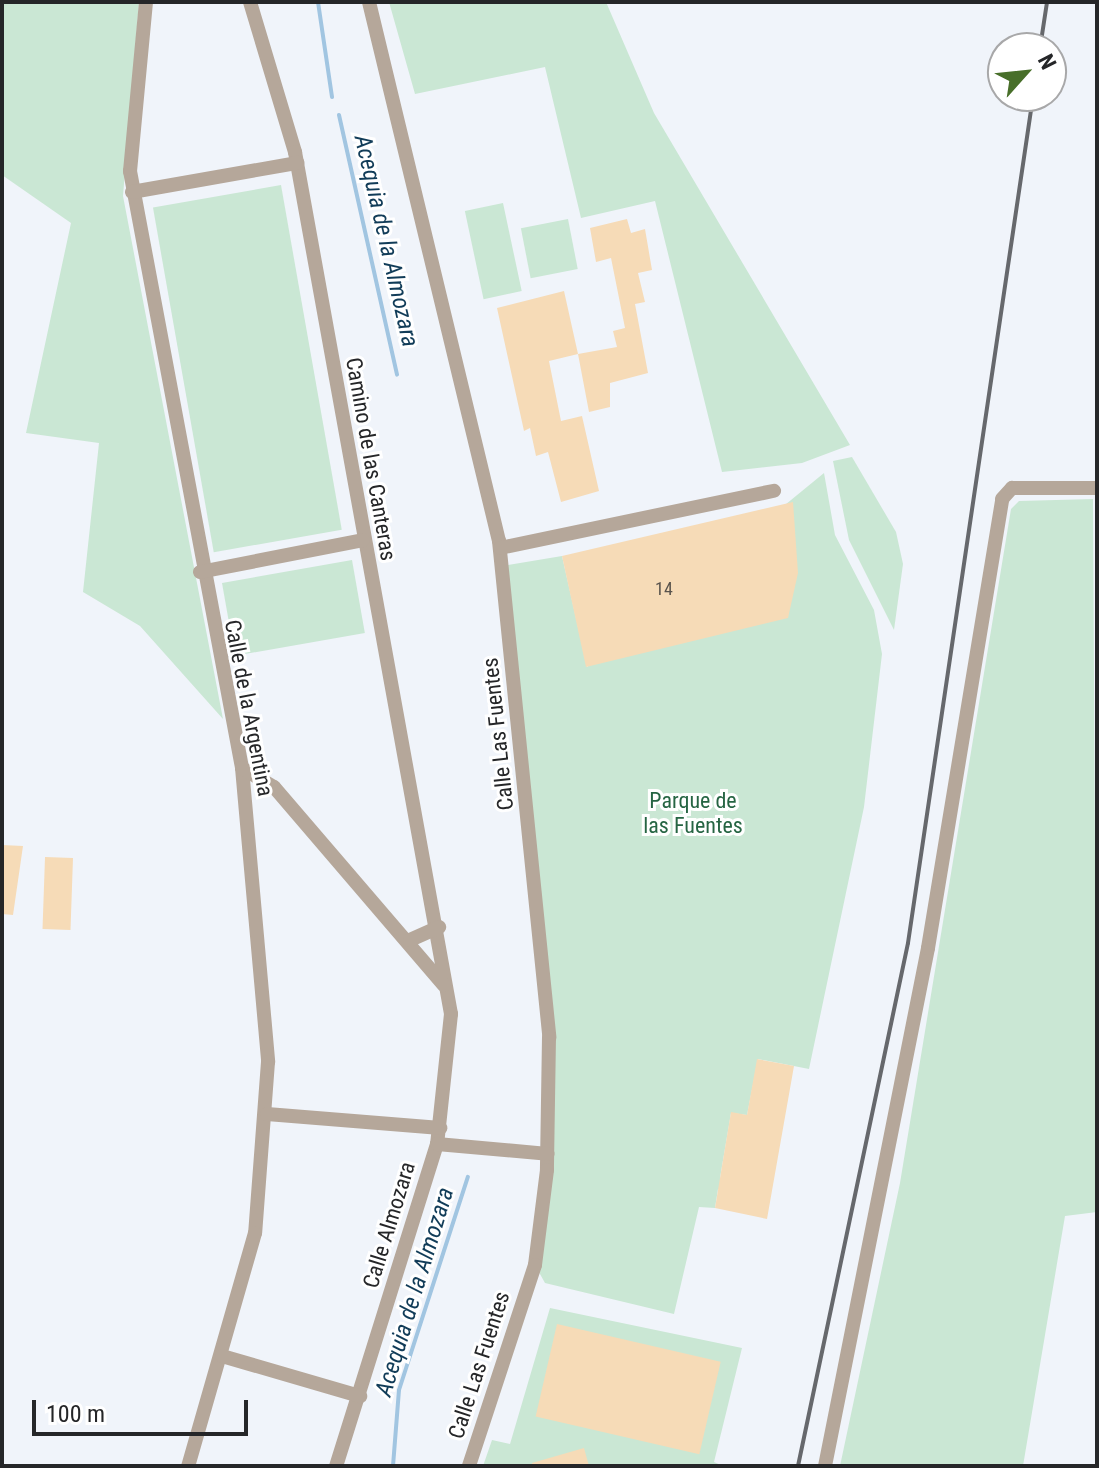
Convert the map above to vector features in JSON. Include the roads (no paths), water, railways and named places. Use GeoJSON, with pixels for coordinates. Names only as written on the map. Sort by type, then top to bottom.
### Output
{"type":"FeatureCollection","features":[{"type":"Feature","properties":{"kind":"street","name":"Calle de la Argentina"},"geometry":{"type":"LineString","coordinates":[[146,2],[132,192],[200,572],[242,768],[267,1114],[255,1233],[188,1466]]}},
{"type":"Feature","properties":{"kind":"street","name":"Camino de las Canteras"},"geometry":{"type":"LineString","coordinates":[[250,2],[297,163],[363,540],[442,942],[448,992]]}},
{"type":"Feature","properties":{"kind":"street","name":"Calle Las Fuentes"},"geometry":{"type":"LineString","coordinates":[[369,2],[500,548],[549,1037],[548,1154],[530,1281],[469,1466]]}},
{"type":"Feature","properties":{"kind":"street"},"geometry":{"type":"LineString","coordinates":[[132,192],[297,163]]}},
{"type":"Feature","properties":{"kind":"street"},"geometry":{"type":"LineString","coordinates":[[825,1466],[928,948],[1002,499],[1012,488],[1097,488]]}},
{"type":"Feature","properties":{"kind":"street"},"geometry":{"type":"LineString","coordinates":[[500,548],[774,491]]}},
{"type":"Feature","properties":{"kind":"street"},"geometry":{"type":"LineString","coordinates":[[200,572],[363,540]]}},
{"type":"Feature","properties":{"kind":"street"},"geometry":{"type":"LineString","coordinates":[[242,768],[274,787],[422,952],[448,992]]}},
{"type":"Feature","properties":{"kind":"street"},"geometry":{"type":"LineString","coordinates":[[410,940],[439,927]]}},
{"type":"Feature","properties":{"kind":"street"},"geometry":{"type":"LineString","coordinates":[[422,952],[442,942]]}},
{"type":"Feature","properties":{"kind":"street","name":"Calle Almozara"},"geometry":{"type":"LineString","coordinates":[[336,1466],[437,1144],[452,1058],[448,992]]}},
{"type":"Feature","properties":{"kind":"street"},"geometry":{"type":"LineString","coordinates":[[267,1114],[440,1128]]}},
{"type":"Feature","properties":{"kind":"street"},"geometry":{"type":"LineString","coordinates":[[437,1144],[548,1154]]}},
{"type":"Feature","properties":{"kind":"street"},"geometry":{"type":"LineString","coordinates":[[222,1356],[360,1396]]}},
{"type":"Feature","properties":{"kind":"waterway","name":"Acequia de la Almozara"},"geometry":{"type":"LineString","coordinates":[[318,2],[332,97]]}},
{"type":"Feature","properties":{"kind":"waterway","name":"Acequia de la Almozara"},"geometry":{"type":"LineString","coordinates":[[339,115],[397,375]]}},
{"type":"Feature","properties":{"kind":"waterway","name":"Acequia de la Almozara"},"geometry":{"type":"LineString","coordinates":[[393,1466],[399,1390],[468,1177]]}},
{"type":"Feature","properties":{"kind":"railway"},"geometry":{"type":"LineString","coordinates":[[1042,32],[1047,2]]}},
{"type":"Feature","properties":{"kind":"railway"},"geometry":{"type":"LineString","coordinates":[[798,1466],[908,943],[1031,112]]}},
{"type":"Feature","properties":{"kind":"park label","name":"Parque de las Fuentes"},"geometry":{"type":"Point","coordinates":[693,812]}}]}
